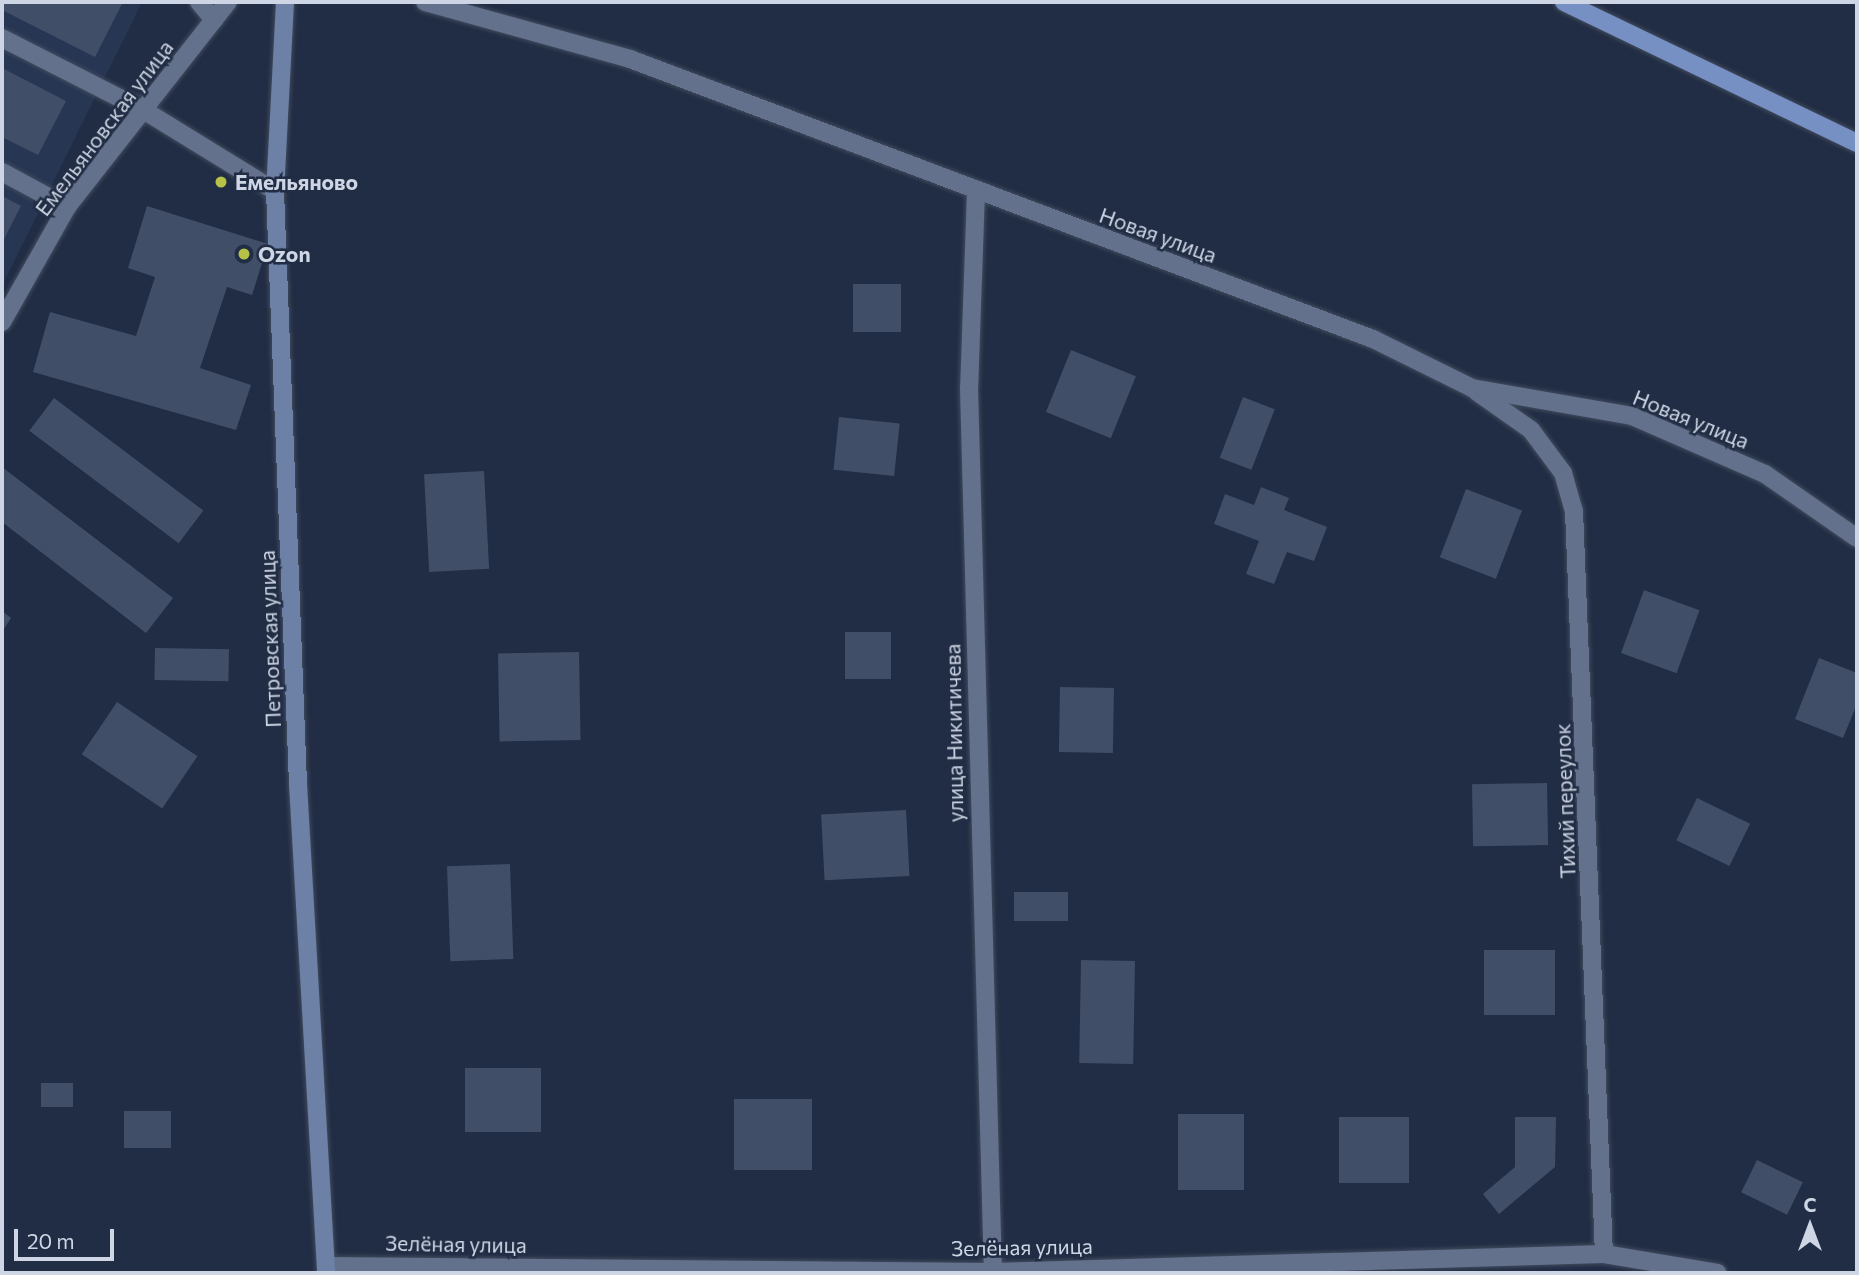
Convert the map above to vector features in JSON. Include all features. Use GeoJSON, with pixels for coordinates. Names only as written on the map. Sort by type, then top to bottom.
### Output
{"type":"FeatureCollection","features":[{"type":"Feature","properties":{"kind":"main road"},"geometry":{"type":"LineString","coordinates":[[1564,2],[1857,143]]}},
{"type":"Feature","properties":{"kind":"street"},"geometry":{"type":"LineString","coordinates":[[199,2],[214,20]]}},
{"type":"Feature","properties":{"kind":"street","name":"Емельяновская улица"},"geometry":{"type":"LineString","coordinates":[[4,314],[67,207],[228,2]]}},
{"type":"Feature","properties":{"kind":"street","name":"Петровская улица"},"geometry":{"type":"LineString","coordinates":[[285,2],[275,191],[298,784],[326,1270]]}},
{"type":"Feature","properties":{"kind":"street","name":"Новая улица"},"geometry":{"type":"LineString","coordinates":[[425,2],[630,58],[1373,340],[1472,388],[1632,416],[1765,474],[1857,538]]}},
{"type":"Feature","properties":{"kind":"street"},"geometry":{"type":"LineString","coordinates":[[2,37],[145,111],[275,191]]}},
{"type":"Feature","properties":{"kind":"street"},"geometry":{"type":"LineString","coordinates":[[2,172],[67,207]]}},
{"type":"Feature","properties":{"kind":"street","name":"улица Никитичева"},"geometry":{"type":"LineString","coordinates":[[976,191],[969,402],[993,1273]]}},
{"type":"Feature","properties":{"kind":"street","name":"Тихий переулок"},"geometry":{"type":"LineString","coordinates":[[1472,388],[1531,430],[1563,473],[1574,511],[1604,1254]]}},
{"type":"Feature","properties":{"kind":"street","name":"Зелёная улица"},"geometry":{"type":"LineString","coordinates":[[326,1270],[993,1273],[1604,1254],[1717,1273]]}},
{"type":"Feature","properties":{"kind":"shaded area"},"geometry":{"type":"Polygon","coordinates":[[[2,2],[142,2],[2,286],[2,2]]]}},
{"type":"Feature","properties":{"kind":"building"},"geometry":{"type":"Polygon","coordinates":[[[2,2],[123,2],[95,57],[2,10],[2,2]]]}},
{"type":"Feature","properties":{"kind":"building"},"geometry":{"type":"Polygon","coordinates":[[[2,68],[66,101],[38,155],[2,137],[2,68]]]}},
{"type":"Feature","properties":{"kind":"building"},"geometry":{"type":"Polygon","coordinates":[[[2,196],[21,206],[2,243],[2,196]]]}},
{"type":"Feature","properties":{"kind":"building"},"geometry":{"type":"Polygon","coordinates":[[[147,206],[268,244],[252,295],[227,287],[200,368],[251,385],[236,430],[33,372],[50,312],[136,336],[155,277],[128,268],[147,206]]]}},
{"type":"Feature","properties":{"kind":"building"},"geometry":{"type":"Polygon","coordinates":[[[853,284],[901,284],[901,332],[853,332],[853,284]]]}},
{"type":"Feature","properties":{"kind":"building"},"geometry":{"type":"Polygon","coordinates":[[[1071,350],[1136,376],[1111,438],[1046,412],[1071,350]]]}},
{"type":"Feature","properties":{"kind":"building"},"geometry":{"type":"Polygon","coordinates":[[[1243,397],[1275,409],[1251,470],[1220,458],[1243,397]]]}},
{"type":"Feature","properties":{"kind":"building"},"geometry":{"type":"Polygon","coordinates":[[[54,398],[203,511],[179,543],[29,431],[54,398]]]}},
{"type":"Feature","properties":{"kind":"building"},"geometry":{"type":"Polygon","coordinates":[[[839,417],[900,423],[894,476],[833,470],[839,417]]]}},
{"type":"Feature","properties":{"kind":"building"},"geometry":{"type":"Polygon","coordinates":[[[2,467],[173,598],[146,633],[2,522],[2,467]]]}},
{"type":"Feature","properties":{"kind":"building"},"geometry":{"type":"Polygon","coordinates":[[[484,471],[489,569],[429,572],[424,474],[484,471]]]}},
{"type":"Feature","properties":{"kind":"building"},"geometry":{"type":"Polygon","coordinates":[[[1261,487],[1289,498],[1284,510],[1327,527],[1314,561],[1287,552],[1274,584],[1246,574],[1259,541],[1214,524],[1225,494],[1254,505],[1261,487]]]}},
{"type":"Feature","properties":{"kind":"building"},"geometry":{"type":"Polygon","coordinates":[[[1466,489],[1522,511],[1496,579],[1440,557],[1466,489]]]}},
{"type":"Feature","properties":{"kind":"building"},"geometry":{"type":"Polygon","coordinates":[[[1644,590],[1699,610],[1677,673],[1621,653],[1644,590]]]}},
{"type":"Feature","properties":{"kind":"building"},"geometry":{"type":"Polygon","coordinates":[[[2,611],[11,618],[2,632],[2,611]]]}},
{"type":"Feature","properties":{"kind":"building"},"geometry":{"type":"Polygon","coordinates":[[[845,632],[891,632],[891,679],[845,679],[845,632]]]}},
{"type":"Feature","properties":{"kind":"building"},"geometry":{"type":"Polygon","coordinates":[[[155,648],[229,649],[228,681],[154,680],[155,648]]]}},
{"type":"Feature","properties":{"kind":"building"},"geometry":{"type":"Polygon","coordinates":[[[579,652],[581,740],[500,741],[498,653],[579,652]]]}},
{"type":"Feature","properties":{"kind":"building"},"geometry":{"type":"Polygon","coordinates":[[[1819,658],[1857,673],[1857,704],[1843,738],[1795,719],[1819,658]]]}},
{"type":"Feature","properties":{"kind":"building"},"geometry":{"type":"Polygon","coordinates":[[[1060,687],[1114,688],[1113,753],[1059,752],[1060,687]]]}},
{"type":"Feature","properties":{"kind":"building"},"geometry":{"type":"Polygon","coordinates":[[[117,702],[197,756],[162,808],[82,754],[117,702]]]}},
{"type":"Feature","properties":{"kind":"building"},"geometry":{"type":"Polygon","coordinates":[[[1547,783],[1548,845],[1473,846],[1472,784],[1547,783]]]}},
{"type":"Feature","properties":{"kind":"building"},"geometry":{"type":"Polygon","coordinates":[[[1697,798],[1750,824],[1729,866],[1676,840],[1697,798]]]}},
{"type":"Feature","properties":{"kind":"building"},"geometry":{"type":"Polygon","coordinates":[[[906,810],[909,876],[825,880],[821,814],[906,810]]]}},
{"type":"Feature","properties":{"kind":"building"},"geometry":{"type":"Polygon","coordinates":[[[510,864],[513,959],[450,961],[447,866],[510,864]]]}},
{"type":"Feature","properties":{"kind":"building"},"geometry":{"type":"Polygon","coordinates":[[[1014,892],[1068,892],[1068,921],[1014,921],[1014,892]]]}},
{"type":"Feature","properties":{"kind":"building"},"geometry":{"type":"Polygon","coordinates":[[[1484,950],[1555,950],[1555,1015],[1484,1015],[1484,950]]]}},
{"type":"Feature","properties":{"kind":"building"},"geometry":{"type":"Polygon","coordinates":[[[1081,960],[1135,961],[1133,1064],[1079,1063],[1081,960]]]}},
{"type":"Feature","properties":{"kind":"building"},"geometry":{"type":"Polygon","coordinates":[[[465,1068],[541,1068],[541,1132],[465,1132],[465,1068]]]}},
{"type":"Feature","properties":{"kind":"building"},"geometry":{"type":"Polygon","coordinates":[[[41,1083],[73,1083],[73,1107],[41,1107],[41,1083]]]}},
{"type":"Feature","properties":{"kind":"building"},"geometry":{"type":"Polygon","coordinates":[[[734,1099],[812,1099],[812,1170],[734,1170],[734,1099]]]}},
{"type":"Feature","properties":{"kind":"building"},"geometry":{"type":"Polygon","coordinates":[[[124,1111],[171,1111],[171,1148],[124,1148],[124,1111]]]}},
{"type":"Feature","properties":{"kind":"building"},"geometry":{"type":"Polygon","coordinates":[[[1178,1114],[1244,1114],[1244,1190],[1178,1190],[1178,1114]]]}},
{"type":"Feature","properties":{"kind":"building"},"geometry":{"type":"Polygon","coordinates":[[[1339,1117],[1409,1117],[1409,1183],[1339,1183],[1339,1117]]]}},
{"type":"Feature","properties":{"kind":"building"},"geometry":{"type":"Polygon","coordinates":[[[1515,1117],[1556,1117],[1555,1167],[1499,1214],[1483,1194],[1515,1167],[1515,1117]]]}},
{"type":"Feature","properties":{"kind":"building"},"geometry":{"type":"Polygon","coordinates":[[[1757,1160],[1803,1182],[1787,1215],[1741,1192],[1757,1160]]]}},
{"type":"Feature","properties":{"kind":"place","name":"Емельяново"},"geometry":{"type":"Point","coordinates":[221,182]}},
{"type":"Feature","properties":{"kind":"place","name":"Ozon"},"geometry":{"type":"Point","coordinates":[244,254]}}]}
